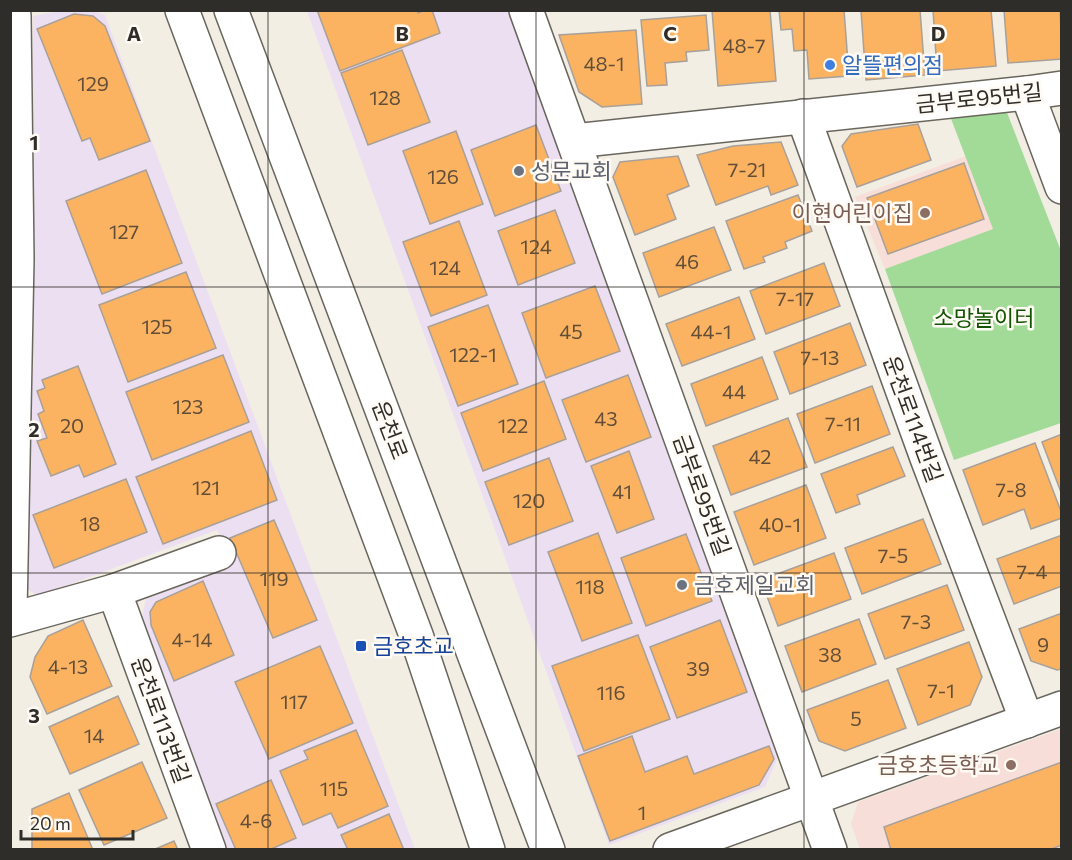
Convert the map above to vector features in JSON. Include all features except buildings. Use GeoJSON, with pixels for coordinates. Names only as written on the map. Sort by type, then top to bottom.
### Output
{"type":"FeatureCollection","features":[{"type":"Feature","properties":{"kind":"street"},"geometry":{"type":"LineString","coordinates":[[182,10],[416,635],[488,849]]}},
{"type":"Feature","properties":{"kind":"street","name":"운천로"},"geometry":{"type":"LineString","coordinates":[[231,10],[548,849]]}},
{"type":"Feature","properties":{"kind":"street","name":"금부로95번길"},"geometry":{"type":"LineString","coordinates":[[526,10],[830,849]]}},
{"type":"Feature","properties":{"kind":"street"},"geometry":{"type":"LineString","coordinates":[[10,11],[14,15],[17,258],[10,614]]}},
{"type":"Feature","properties":{"kind":"street","name":"금부로95번길"},"geometry":{"type":"LineString","coordinates":[[574,141],[1062,88]]}},
{"type":"Feature","properties":{"kind":"street"},"geometry":{"type":"LineString","coordinates":[[1027,93],[1062,187]]}},
{"type":"Feature","properties":{"kind":"street","name":"운천로114번길"},"geometry":{"type":"LineString","coordinates":[[803,116],[1027,720]]}},
{"type":"Feature","properties":{"kind":"street"},"geometry":{"type":"LineString","coordinates":[[10,620],[114,591],[219,553]]}},
{"type":"Feature","properties":{"kind":"street","name":"운천로113번길"},"geometry":{"type":"LineString","coordinates":[[114,591],[209,849]]}},
{"type":"Feature","properties":{"kind":"street"},"geometry":{"type":"LineString","coordinates":[[670,849],[1062,708]]}},
{"type":"Feature","properties":{"kind":"shaded area"},"geometry":{"type":"Polygon","coordinates":[[[60,11],[94,11],[105,15],[415,849],[223,849],[142,617],[146,599],[232,563],[217,530],[38,596],[27,589],[33,16],[60,11]]]}},
{"type":"Feature","properties":{"kind":"shaded area"},"geometry":{"type":"Polygon","coordinates":[[[307,11],[509,11],[779,755],[765,787],[609,845],[307,11]]]}},
{"type":"Feature","properties":{"kind":"shaded area","name":"이현어린이집"},"geometry":{"type":"Polygon","coordinates":[[[966,156],[994,229],[885,269],[855,197],[966,156]]]}},
{"type":"Feature","properties":{"kind":"shaded area","name":"금호초등학교"},"geometry":{"type":"Polygon","coordinates":[[[1061,729],[1061,849],[860,849],[851,824],[858,802],[1061,729]]]}},
{"type":"Feature","properties":{"kind":"green space","name":"소망놀이터"},"geometry":{"type":"Polygon","coordinates":[[[1006,110],[1061,251],[1061,423],[954,460],[885,269],[993,229],[950,116],[1006,110]]]}},
{"type":"Feature","properties":{"kind":"place","name":"알뜰편의점"},"geometry":{"type":"Point","coordinates":[830,65]}},
{"type":"Feature","properties":{"kind":"place","name":"성문교회"},"geometry":{"type":"Point","coordinates":[519,171]}},
{"type":"Feature","properties":{"kind":"place","name":"이현어린이집"},"geometry":{"type":"Point","coordinates":[925,213]}},
{"type":"Feature","properties":{"kind":"place","name":"금호제일교회"},"geometry":{"type":"Point","coordinates":[682,585]}},
{"type":"Feature","properties":{"kind":"place","name":"금호초교"},"geometry":{"type":"Point","coordinates":[361,646]}},
{"type":"Feature","properties":{"kind":"place","name":"금호초등학교"},"geometry":{"type":"Point","coordinates":[1011,765]}}]}
